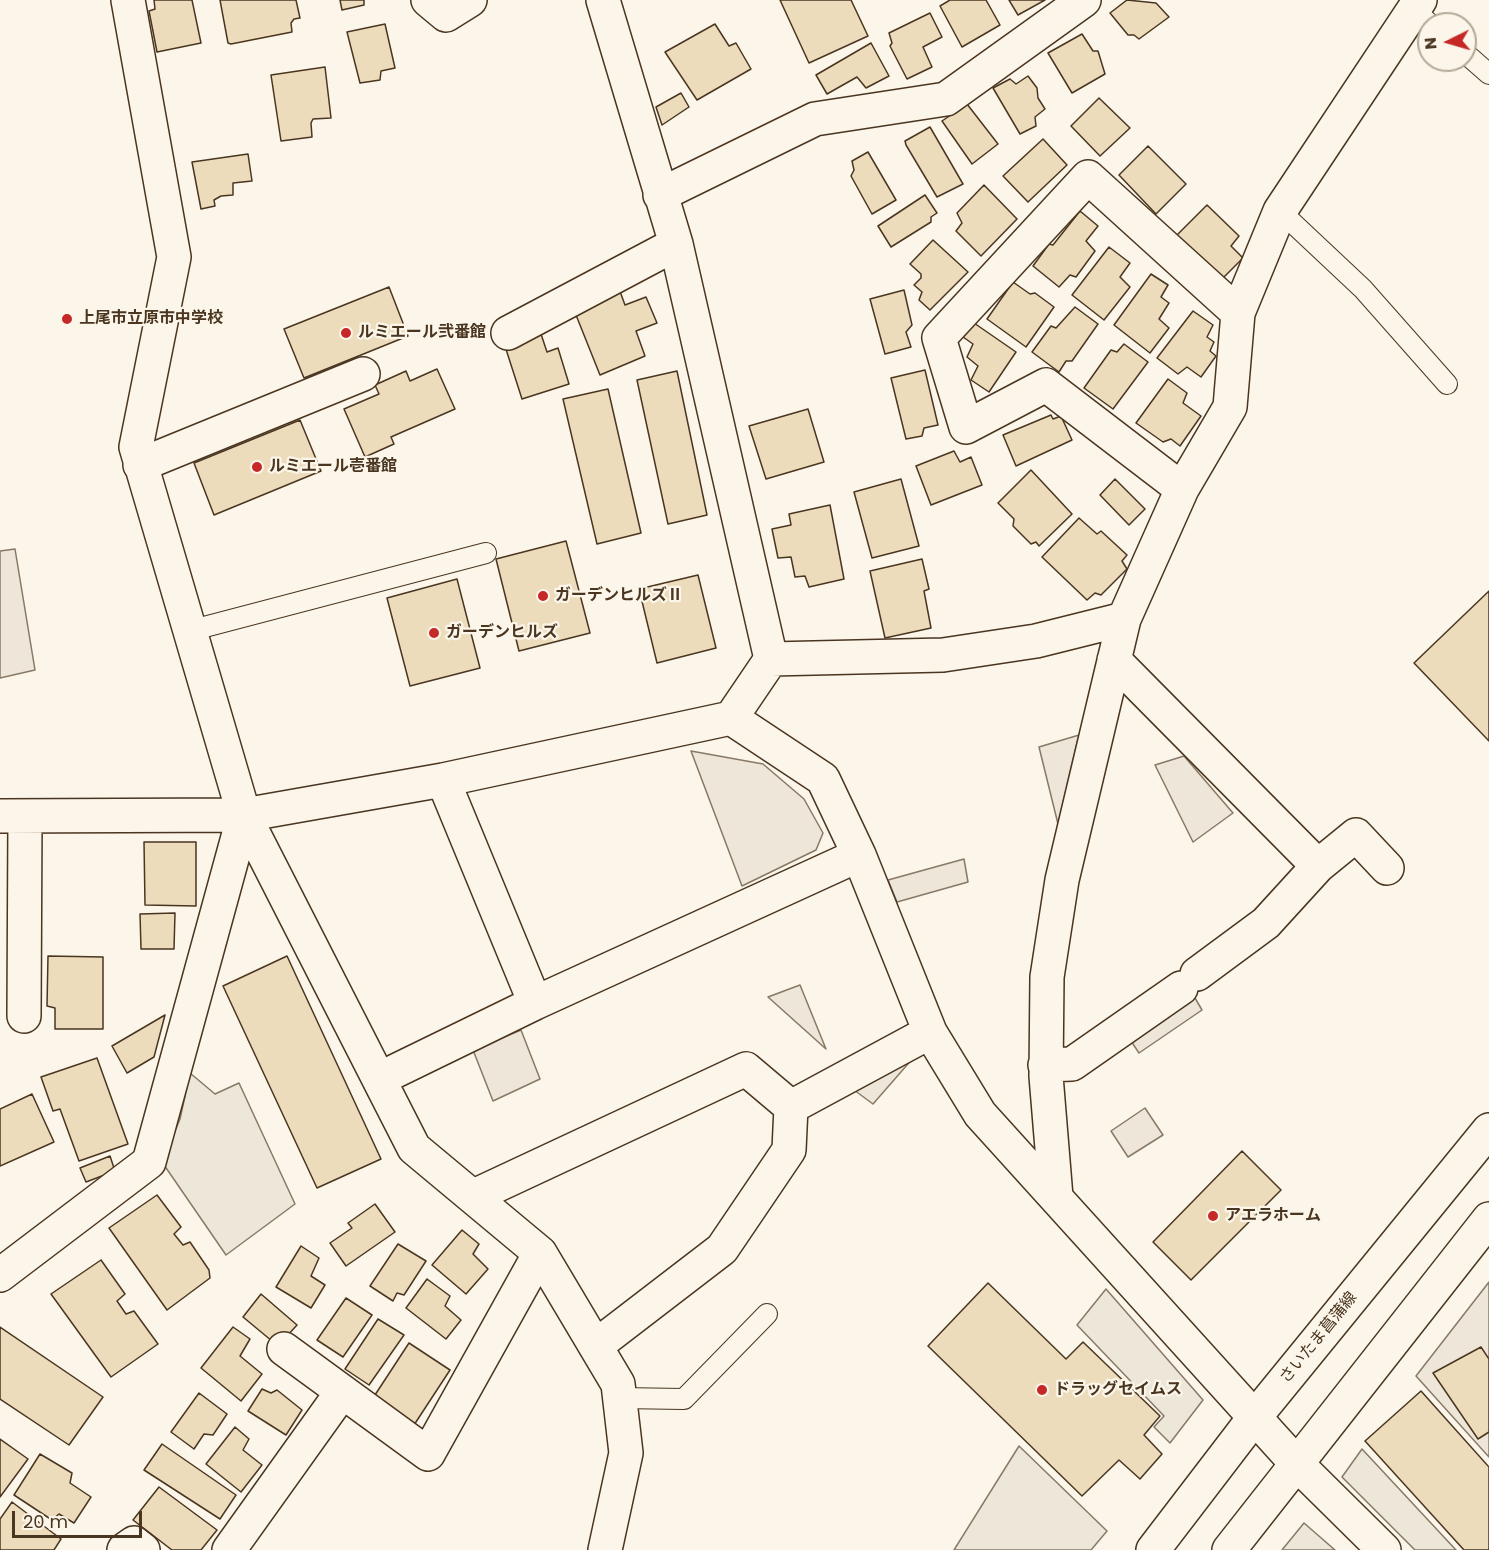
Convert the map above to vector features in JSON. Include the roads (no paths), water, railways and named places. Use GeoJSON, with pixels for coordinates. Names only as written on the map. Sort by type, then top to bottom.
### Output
{"type":"FeatureCollection","features":[{"type":"Feature","properties":{"kind":"street"},"geometry":{"type":"LineString","coordinates":[[128,0],[174,257],[136,447],[243,816],[414,1148],[540,1253],[597,1345],[618,1384],[626,1453],[605,1550]]}},
{"type":"Feature","properties":{"kind":"street"},"geometry":{"type":"LineString","coordinates":[[428,0],[446,15],[470,0]]}},
{"type":"Feature","properties":{"kind":"street"},"geometry":{"type":"LineString","coordinates":[[24,1016],[13,816],[243,816],[443,780],[731,718],[771,659],[676,244],[603,0]]}},
{"type":"Feature","properties":{"kind":"street"},"geometry":{"type":"LineString","coordinates":[[660,195],[815,119],[945,99],[1084,0]]}},
{"type":"Feature","properties":{"kind":"street"},"geometry":{"type":"LineString","coordinates":[[1056,1197],[1045,1065],[1047,977],[1062,880],[1124,618],[1182,489],[1230,407],[1238,314],[1280,211],[1422,11]]}},
{"type":"Feature","properties":{"kind":"street"},"geometry":{"type":"LineString","coordinates":[[1182,489],[1046,386],[966,427],[939,338],[1088,177],[1238,314]]}},
{"type":"Feature","properties":{"kind":"street"},"geometry":{"type":"LineString","coordinates":[[508,333],[676,244]]}},
{"type":"Feature","properties":{"kind":"street"},"geometry":{"type":"LineString","coordinates":[[140,465],[363,374]]}},
{"type":"Feature","properties":{"kind":"street"},"geometry":{"type":"LineString","coordinates":[[771,659],[943,655],[1036,641],[1124,618]]}},
{"type":"Feature","properties":{"kind":"street"},"geometry":{"type":"LineString","coordinates":[[1114,660],[1318,866]]}},
{"type":"Feature","properties":{"kind":"street"},"geometry":{"type":"LineString","coordinates":[[731,718],[823,779],[859,855],[930,1032],[980,1114],[1254,1418],[1384,1550]]}},
{"type":"Feature","properties":{"kind":"street"},"geometry":{"type":"LineString","coordinates":[[443,780],[535,1003]]}},
{"type":"Feature","properties":{"kind":"street"},"geometry":{"type":"LineString","coordinates":[[0,1275],[149,1162],[243,816]]}},
{"type":"Feature","properties":{"kind":"street"},"geometry":{"type":"LineString","coordinates":[[1045,1065],[1072,1064],[1189,981],[1266,922],[1318,866],[1356,834],[1387,868]]}},
{"type":"Feature","properties":{"kind":"street"},"geometry":{"type":"LineString","coordinates":[[379,1079],[535,1003],[859,855]]}},
{"type":"Feature","properties":{"kind":"street"},"geometry":{"type":"LineString","coordinates":[[791,1107],[930,1032]]}},
{"type":"Feature","properties":{"kind":"street"},"geometry":{"type":"LineString","coordinates":[[474,1196],[746,1069],[791,1107]]}},
{"type":"Feature","properties":{"kind":"street"},"geometry":{"type":"LineString","coordinates":[[597,1345],[722,1249],[789,1150],[791,1107]]}},
{"type":"Feature","properties":{"kind":"street","name":"さいたま菖蒲線"},"geometry":{"type":"LineString","coordinates":[[1153,1550],[1254,1418],[1489,1130]]}},
{"type":"Feature","properties":{"kind":"street"},"geometry":{"type":"LineString","coordinates":[[1229,1550],[1489,1219]]}},
{"type":"Feature","properties":{"kind":"street"},"geometry":{"type":"LineString","coordinates":[[284,1349],[428,1454],[540,1253]]}},
{"type":"Feature","properties":{"kind":"street"},"geometry":{"type":"LineString","coordinates":[[229,1550],[342,1392]]}},
{"type":"Feature","properties":{"kind":"street"},"geometry":{"type":"LineString","coordinates":[[124,1550],[134,1544],[143,1550]]}},
{"type":"Feature","properties":{"kind":"lane"},"geometry":{"type":"LineString","coordinates":[[1477,64],[1489,74]]}},
{"type":"Feature","properties":{"kind":"lane"},"geometry":{"type":"LineString","coordinates":[[1280,211],[1363,289],[1447,384]]}},
{"type":"Feature","properties":{"kind":"lane"},"geometry":{"type":"LineString","coordinates":[[189,631],[486,553]]}},
{"type":"Feature","properties":{"kind":"lane"},"geometry":{"type":"LineString","coordinates":[[620,1398],[684,1399],[767,1314]]}},
{"type":"Feature","properties":{"kind":"place","name":"上尾市立原市中学校"},"geometry":{"type":"Point","coordinates":[67,319]}},
{"type":"Feature","properties":{"kind":"place","name":"ルミエール弐番館"},"geometry":{"type":"Point","coordinates":[346,333]}},
{"type":"Feature","properties":{"kind":"place","name":"ルミエール壱番館"},"geometry":{"type":"Point","coordinates":[257,467]}},
{"type":"Feature","properties":{"kind":"place","name":"ガーデンヒルズⅡ"},"geometry":{"type":"Point","coordinates":[543,596]}},
{"type":"Feature","properties":{"kind":"place","name":"ガーデンヒルズ"},"geometry":{"type":"Point","coordinates":[434,633]}},
{"type":"Feature","properties":{"kind":"place","name":"アエラホーム"},"geometry":{"type":"Point","coordinates":[1213,1216]}},
{"type":"Feature","properties":{"kind":"place","name":"ドラッグセイムス"},"geometry":{"type":"Point","coordinates":[1042,1390]}}]}
